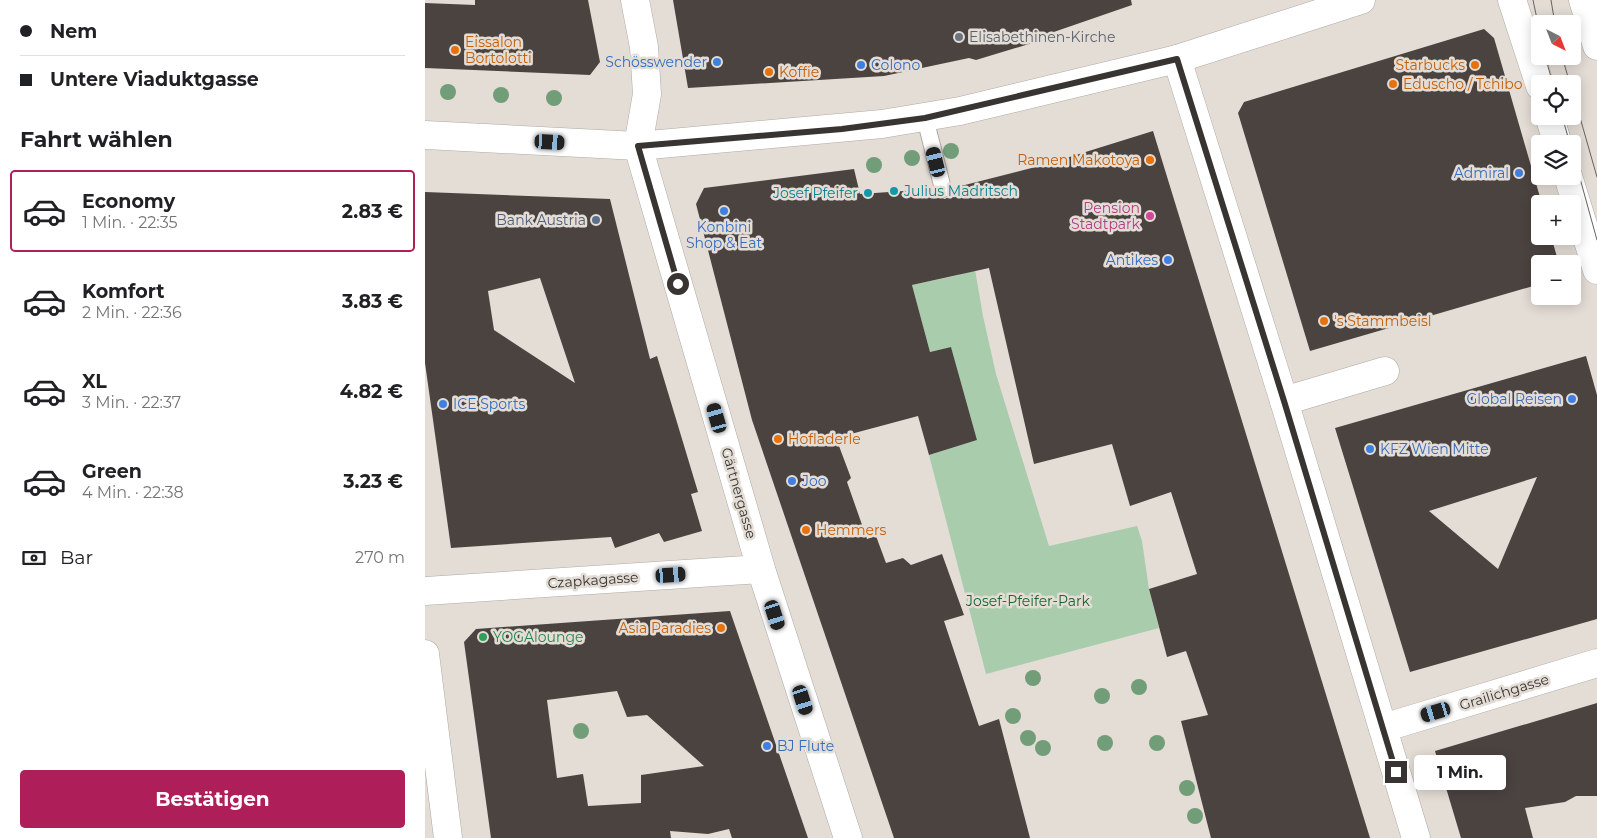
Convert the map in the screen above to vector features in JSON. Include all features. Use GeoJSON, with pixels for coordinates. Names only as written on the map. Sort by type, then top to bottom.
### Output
{"type":"FeatureCollection","features":[{"type":"Feature","properties":{"kind":"street"},"geometry":{"type":"LineString","coordinates":[[635,0],[644,48],[647,94],[638,146]]}},
{"type":"Feature","properties":{"kind":"street"},"geometry":{"type":"LineString","coordinates":[[425,135],[638,146],[842,129],[925,118],[1177,59],[1361,0]]}},
{"type":"Feature","properties":{"kind":"street"},"geometry":{"type":"LineString","coordinates":[[1512,0],[1536,75]]}},
{"type":"Feature","properties":{"kind":"street"},"geometry":{"type":"LineString","coordinates":[[1583,0],[1597,46]]}},
{"type":"Feature","properties":{"kind":"street"},"geometry":{"type":"LineString","coordinates":[[1177,59],[1284,401],[1416,838]]}},
{"type":"Feature","properties":{"kind":"street","name":"Gärtnergasse"},"geometry":{"type":"LineString","coordinates":[[638,146],[761,569],[848,838]]}},
{"type":"Feature","properties":{"kind":"street"},"geometry":{"type":"LineString","coordinates":[[1571,185],[1597,270]]}},
{"type":"Feature","properties":{"kind":"street"},"geometry":{"type":"LineString","coordinates":[[1284,401],[1385,371]]}},
{"type":"Feature","properties":{"kind":"street","name":"Czapkagasse"},"geometry":{"type":"LineString","coordinates":[[425,591],[761,569]]}},
{"type":"Feature","properties":{"kind":"street"},"geometry":{"type":"LineString","coordinates":[[425,654],[448,838]]}},
{"type":"Feature","properties":{"kind":"street","name":"Grailichgasse"},"geometry":{"type":"LineString","coordinates":[[1383,728],[1597,664]]}},
{"type":"Feature","properties":{"kind":"lane"},"geometry":{"type":"LineString","coordinates":[[925,118],[943,189]]}},
{"type":"Feature","properties":{"kind":"green space","name":"Josef-Pfeifer-Park"},"geometry":{"type":"Polygon","coordinates":[[[974,264],[996,374],[1049,546],[1137,526],[1142,541],[1149,589],[1159,628],[986,674],[929,455],[977,440],[951,347],[930,352],[912,285],[959,275],[957,267],[974,264]]]}},
{"type":"Feature","properties":{"kind":"building"},"geometry":{"type":"Polygon","coordinates":[[[475,0],[588,0],[600,62],[590,75],[425,68],[425,3],[475,5],[475,0]]]}},
{"type":"Feature","properties":{"kind":"building"},"geometry":{"type":"Polygon","coordinates":[[[673,0],[1131,0],[1132,5],[1048,34],[1042,40],[976,60],[969,58],[884,76],[688,88],[673,0]]]}},
{"type":"Feature","properties":{"kind":"building"},"geometry":{"type":"Polygon","coordinates":[[[1484,29],[1494,38],[1531,166],[1531,185],[1537,185],[1539,195],[1531,195],[1531,245],[1554,245],[1556,255],[1531,255],[1531,287],[1310,351],[1238,113],[1244,102],[1484,29]]]}},
{"type":"Feature","properties":{"kind":"building"},"geometry":{"type":"Polygon","coordinates":[[[1153,131],[1370,838],[1211,838],[1181,721],[1208,715],[1186,651],[1167,657],[1149,589],[1197,574],[1171,492],[1130,506],[1112,444],[1034,464],[989,268],[912,285],[930,352],[951,347],[977,440],[929,455],[918,416],[836,438],[851,478],[847,482],[867,539],[876,536],[886,563],[903,558],[911,565],[942,554],[964,615],[944,621],[979,726],[999,719],[1030,838],[894,838],[752,420],[696,204],[704,188],[854,169],[860,194],[933,189],[936,196],[945,199],[950,196],[953,188],[1047,164],[1153,131]]]}},
{"type":"Feature","properties":{"kind":"building"},"geometry":{"type":"Polygon","coordinates":[[[425,192],[610,199],[650,359],[657,356],[698,492],[691,494],[702,531],[664,542],[659,533],[615,548],[611,537],[451,548],[425,363],[425,192]],[[540,278],[488,291],[494,330],[575,383],[540,278]]]}},
{"type":"Feature","properties":{"kind":"building"},"geometry":{"type":"Polygon","coordinates":[[[1586,356],[1597,395],[1597,619],[1410,672],[1335,428],[1586,356]],[[1537,477],[1429,511],[1498,569],[1537,477]]]}},
{"type":"Feature","properties":{"kind":"building"},"geometry":{"type":"Polygon","coordinates":[[[730,611],[808,838],[732,838],[729,829],[708,834],[670,831],[671,838],[491,838],[464,642],[476,629],[730,611]],[[617,691],[547,700],[557,778],[583,774],[588,806],[641,803],[641,775],[704,766],[647,715],[627,717],[617,691]]]}},
{"type":"Feature","properties":{"kind":"building"},"geometry":{"type":"Polygon","coordinates":[[[1597,703],[1597,796],[1576,796],[1565,802],[1525,808],[1533,838],[1461,838],[1435,751],[1597,703]]]}},
{"type":"Feature","properties":{"kind":"tram line"},"geometry":{"type":"LineString","coordinates":[[1533,0],[1536,15]]}},
{"type":"Feature","properties":{"kind":"tram line"},"geometry":{"type":"LineString","coordinates":[[1551,0],[1554,15]]}},
{"type":"Feature","properties":{"kind":"tram line"},"geometry":{"type":"LineString","coordinates":[[1548,65],[1550,75]]}},
{"type":"Feature","properties":{"kind":"tram line"},"geometry":{"type":"LineString","coordinates":[[1565,65],[1567,75]]}},
{"type":"Feature","properties":{"kind":"tram line"},"geometry":{"type":"LineString","coordinates":[[1581,121],[1597,177]]}},
{"type":"Feature","properties":{"kind":"tram line"},"geometry":{"type":"LineString","coordinates":[[1565,125],[1567,135]]}},
{"type":"Feature","properties":{"kind":"tram line"},"geometry":{"type":"LineString","coordinates":[[1581,182],[1597,240]]}},
{"type":"Feature","properties":{"kind":"place","name":"Elisabethinen-Kirche"},"geometry":{"type":"Point","coordinates":[959,37]}},
{"type":"Feature","properties":{"kind":"place","name":"Eissalon Bortolotti"},"geometry":{"type":"Point","coordinates":[455,50]}},
{"type":"Feature","properties":{"kind":"place","name":"Schösswender"},"geometry":{"type":"Point","coordinates":[717,62]}},
{"type":"Feature","properties":{"kind":"place","name":"Colono"},"geometry":{"type":"Point","coordinates":[861,65]}},
{"type":"Feature","properties":{"kind":"place","name":"Starbucks"},"geometry":{"type":"Point","coordinates":[1475,65]}},
{"type":"Feature","properties":{"kind":"place","name":"Koffie"},"geometry":{"type":"Point","coordinates":[769,72]}},
{"type":"Feature","properties":{"kind":"place","name":"Eduscho / Tchibo"},"geometry":{"type":"Point","coordinates":[1393,84]}},
{"type":"Feature","properties":{"kind":"place","name":"Ramen Makotoya"},"geometry":{"type":"Point","coordinates":[1150,160]}},
{"type":"Feature","properties":{"kind":"place","name":"Admiral"},"geometry":{"type":"Point","coordinates":[1519,173]}},
{"type":"Feature","properties":{"kind":"place","name":"Julius Madritsch"},"geometry":{"type":"Point","coordinates":[894,191]}},
{"type":"Feature","properties":{"kind":"place","name":"Josef Pfeifer"},"geometry":{"type":"Point","coordinates":[868,193]}},
{"type":"Feature","properties":{"kind":"place","name":"Konbini Shop & Eat"},"geometry":{"type":"Point","coordinates":[724,211]}},
{"type":"Feature","properties":{"kind":"place","name":"Pension Stadtpark"},"geometry":{"type":"Point","coordinates":[1150,216]}},
{"type":"Feature","properties":{"kind":"place","name":"Bank Austria"},"geometry":{"type":"Point","coordinates":[596,220]}},
{"type":"Feature","properties":{"kind":"place","name":"Antikes"},"geometry":{"type":"Point","coordinates":[1168,260]}},
{"type":"Feature","properties":{"kind":"place","name":"'s Stammbeisl"},"geometry":{"type":"Point","coordinates":[1324,321]}},
{"type":"Feature","properties":{"kind":"place","name":"Global Reisen"},"geometry":{"type":"Point","coordinates":[1572,399]}},
{"type":"Feature","properties":{"kind":"place","name":"ICE Sports"},"geometry":{"type":"Point","coordinates":[443,404]}},
{"type":"Feature","properties":{"kind":"place","name":"Hofladerle"},"geometry":{"type":"Point","coordinates":[778,439]}},
{"type":"Feature","properties":{"kind":"place","name":"KFZ Wien Mitte"},"geometry":{"type":"Point","coordinates":[1370,449]}},
{"type":"Feature","properties":{"kind":"place","name":"Joo"},"geometry":{"type":"Point","coordinates":[792,481]}},
{"type":"Feature","properties":{"kind":"place","name":"Hemmers"},"geometry":{"type":"Point","coordinates":[806,530]}},
{"type":"Feature","properties":{"kind":"place","name":"Asia Paradies"},"geometry":{"type":"Point","coordinates":[721,628]}},
{"type":"Feature","properties":{"kind":"place","name":"YOGAlounge"},"geometry":{"type":"Point","coordinates":[483,637]}},
{"type":"Feature","properties":{"kind":"place","name":"BJ Flute"},"geometry":{"type":"Point","coordinates":[767,746]}},
{"type":"Feature","properties":{"kind":"route"},"geometry":{"type":"LineString","coordinates":[[678,284],[638,146],[842,129],[925,118],[1177,59],[1284,401],[1396,772]]}}]}
